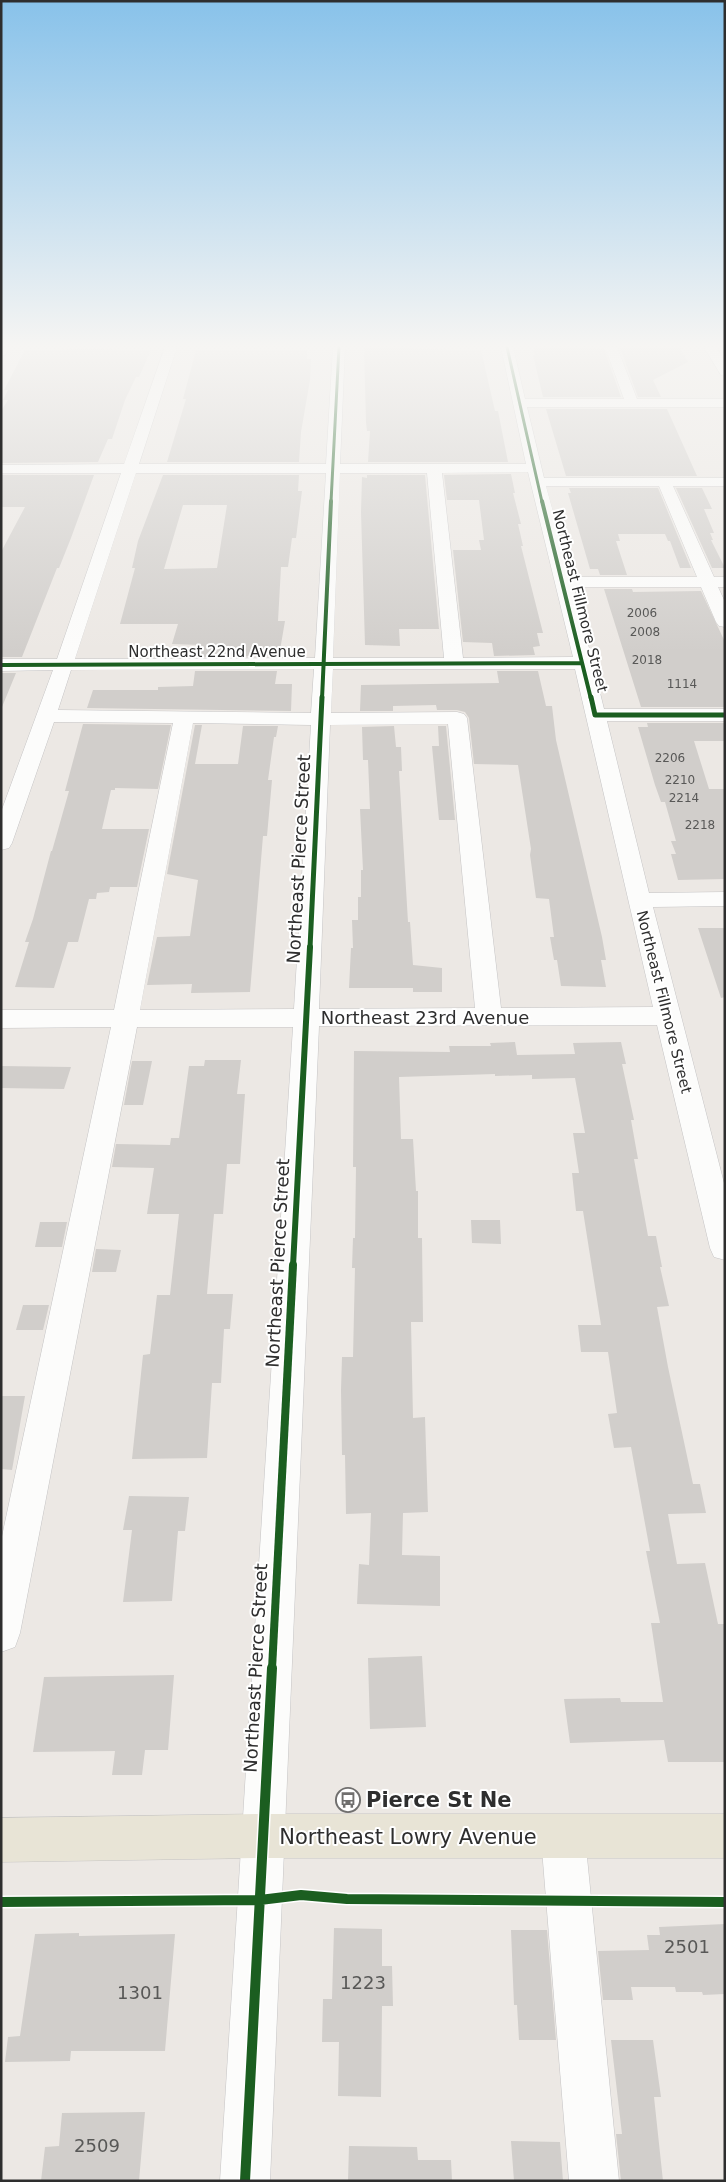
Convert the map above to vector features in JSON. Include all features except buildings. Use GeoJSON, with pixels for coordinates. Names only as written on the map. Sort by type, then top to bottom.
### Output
{"type":"FeatureCollection","features":[{"type":"Feature","properties":{"kind":"main road","name":"Northeast Lowry Avenue"},"geometry":{"type":"LineString","coordinates":[[1,1840],[262,1836],[725,1836]]}},
{"type":"Feature","properties":{"kind":"street"},"geometry":{"type":"LineString","coordinates":[[1,843],[138,449]]}},
{"type":"Feature","properties":{"kind":"street","name":"Northeast Pierce Street"},"geometry":{"type":"LineString","coordinates":[[244,2181],[306,1018],[334,449]]}},
{"type":"Feature","properties":{"kind":"street","name":"Northeast Fillmore Street"},"geometry":{"type":"LineString","coordinates":[[530,449],[564,582],[639,900],[725,1248]]}},
{"type":"Feature","properties":{"kind":"street"},"geometry":{"type":"LineString","coordinates":[[1,469],[434,468],[664,482],[725,482]]}},
{"type":"Feature","properties":{"kind":"street"},"geometry":{"type":"LineString","coordinates":[[434,468],[454,663]]}},
{"type":"Feature","properties":{"kind":"street"},"geometry":{"type":"LineString","coordinates":[[664,482],[716,582],[725,622]]}},
{"type":"Feature","properties":{"kind":"street"},"geometry":{"type":"LineString","coordinates":[[564,582],[716,582]]}},
{"type":"Feature","properties":{"kind":"street","name":"Northeast 22nd Avenue"},"geometry":{"type":"LineString","coordinates":[[1,665],[582,664]]}},
{"type":"Feature","properties":{"kind":"street"},"geometry":{"type":"LineString","coordinates":[[595,716],[725,715]]}},
{"type":"Feature","properties":{"kind":"street"},"geometry":{"type":"LineString","coordinates":[[45,716],[320,719],[456,718],[489,1018]]}},
{"type":"Feature","properties":{"kind":"street"},"geometry":{"type":"LineString","coordinates":[[1,1634],[126,1019],[184,717]]}},
{"type":"Feature","properties":{"kind":"street"},"geometry":{"type":"LineString","coordinates":[[639,900],[725,899]]}},
{"type":"Feature","properties":{"kind":"street","name":"Northeast 23rd Avenue"},"geometry":{"type":"LineString","coordinates":[[1,1019],[669,1016]]}},
{"type":"Feature","properties":{"kind":"street"},"geometry":{"type":"LineString","coordinates":[[562,1837],[594,2181]]}},
{"type":"Feature","properties":{"kind":"cycle path"},"geometry":{"type":"LineString","coordinates":[[245,2181],[334,449]]}},
{"type":"Feature","properties":{"kind":"cycle path"},"geometry":{"type":"LineString","coordinates":[[530,449],[595,715],[725,715]]}},
{"type":"Feature","properties":{"kind":"cycle path"},"geometry":{"type":"LineString","coordinates":[[1,665],[582,663]]}},
{"type":"Feature","properties":{"kind":"cycle path"},"geometry":{"type":"LineString","coordinates":[[1,1902],[260,1900],[301,1895],[347,1899],[725,1902]]}},
{"type":"Feature","properties":{"kind":"place","name":"Pierce St Ne"},"geometry":{"type":"Point","coordinates":[348,1800]}}]}
